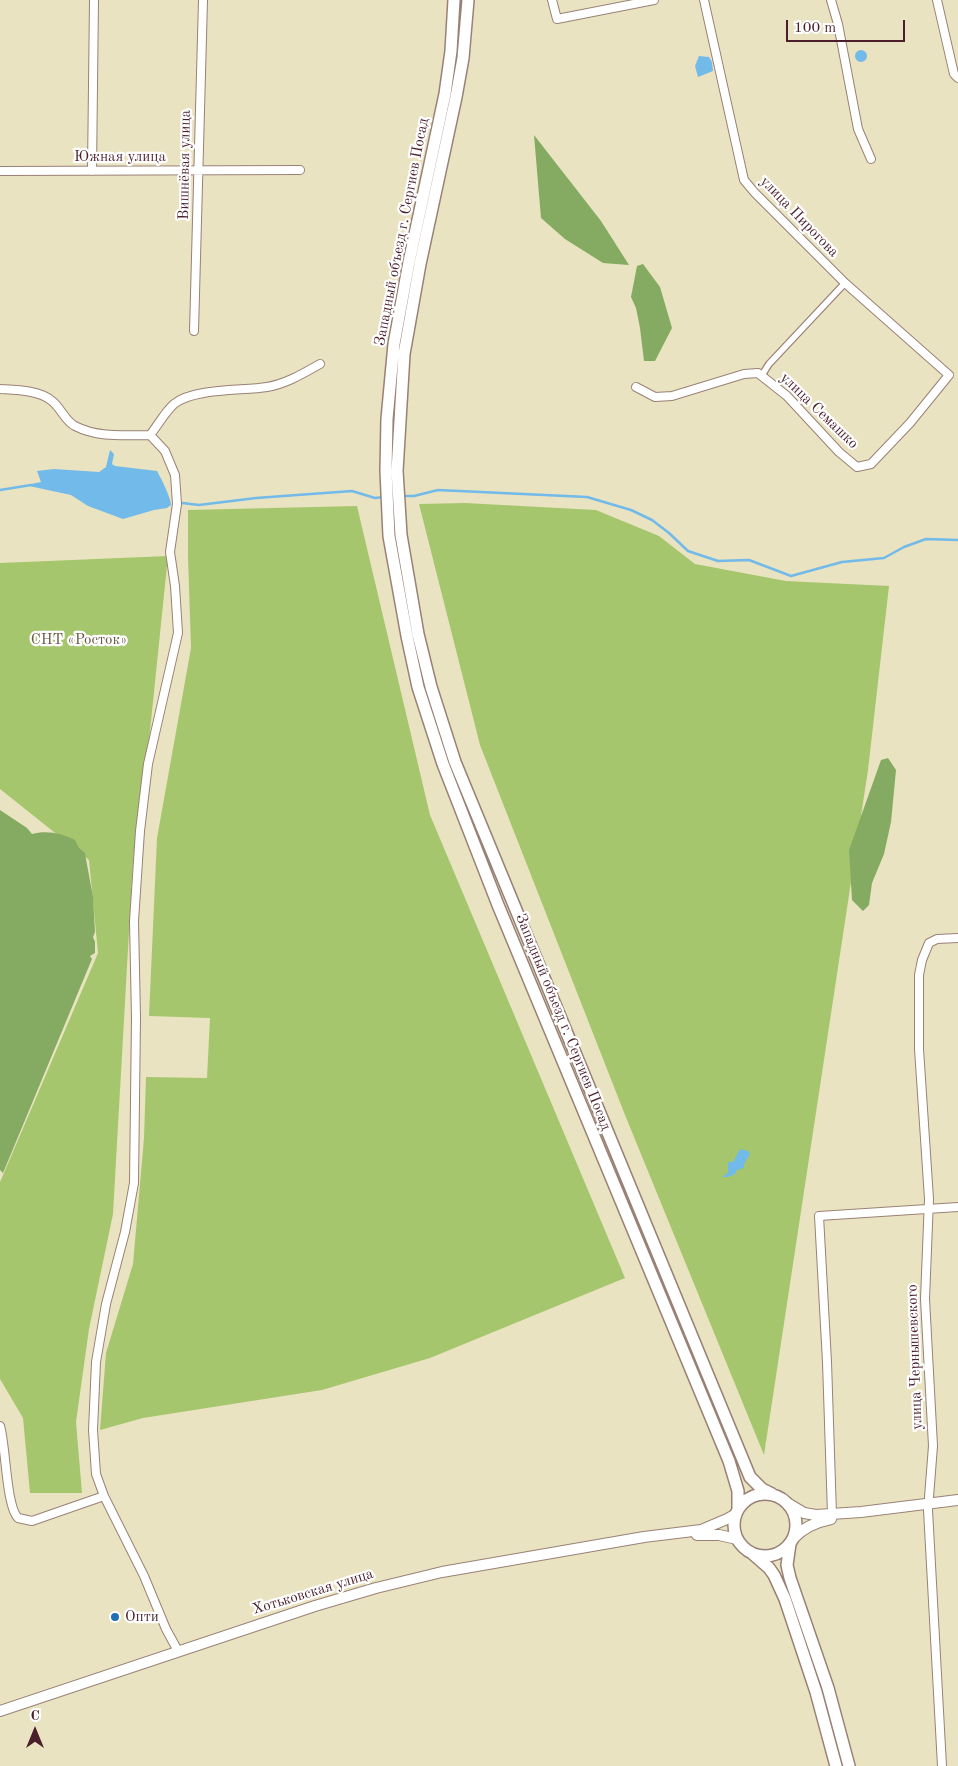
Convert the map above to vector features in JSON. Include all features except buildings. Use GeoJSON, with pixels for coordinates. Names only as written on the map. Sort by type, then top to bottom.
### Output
{"type":"FeatureCollection","features":[{"type":"Feature","properties":{"kind":"main road","name":"Западный объезд г. Сергиев Посад"},"geometry":{"type":"LineString","coordinates":[[391,471],[387,419],[394,344],[408,262],[445,94],[451,51],[454,0]]}},
{"type":"Feature","properties":{"kind":"main road","name":"Западный объезд г. Сергиев Посад"},"geometry":{"type":"LineString","coordinates":[[391,471],[405,344],[456,97],[463,58],[468,0]]}},
{"type":"Feature","properties":{"kind":"main road"},"geometry":{"type":"LineString","coordinates":[[391,471],[395,535]]}},
{"type":"Feature","properties":{"kind":"main road","name":"Западный объезд г. Сергиев Посад"},"geometry":{"type":"LineString","coordinates":[[395,535],[431,687],[454,762],[750,1477],[762,1489],[772,1494]]}},
{"type":"Feature","properties":{"kind":"main road","name":"Западный объезд г. Сергиев Посад"},"geometry":{"type":"LineString","coordinates":[[395,535],[407,636],[418,687],[443,764],[498,905],[729,1461],[738,1491],[737,1512]]}},
{"type":"Feature","properties":{"kind":"main road"},"geometry":{"type":"LineString","coordinates":[[861,1512],[812,1524],[800,1531],[783,1551],[773,1556],[763,1557],[746,1551],[737,1539],[734,1523],[737,1512],[745,1501],[755,1495],[772,1494],[810,1514],[861,1512],[958,1500]]}},
{"type":"Feature","properties":{"kind":"main road"},"geometry":{"type":"LineString","coordinates":[[789,1504],[796,1517],[797,1524],[787,1565],[828,1688],[849,1766]]}},
{"type":"Feature","properties":{"kind":"main road"},"geometry":{"type":"LineString","coordinates":[[644,1538],[706,1528],[737,1512]]}},
{"type":"Feature","properties":{"kind":"main road"},"geometry":{"type":"LineString","coordinates":[[644,1538],[707,1534],[737,1539]]}},
{"type":"Feature","properties":{"kind":"main road","name":"Хотьковская улица"},"geometry":{"type":"LineString","coordinates":[[0,1711],[315,1606],[376,1588],[433,1574],[644,1538]]}},
{"type":"Feature","properties":{"kind":"main road"},"geometry":{"type":"LineString","coordinates":[[753,1554],[769,1568],[778,1582],[785,1599],[816,1692],[836,1766]]}},
{"type":"Feature","properties":{"kind":"street"},"geometry":{"type":"LineString","coordinates":[[92,171],[94,0]]}},
{"type":"Feature","properties":{"kind":"street","name":"Вишнёвая улица"},"geometry":{"type":"LineString","coordinates":[[194,330],[203,0]]}},
{"type":"Feature","properties":{"kind":"street"},"geometry":{"type":"LineString","coordinates":[[552,0],[556,19],[654,0]]}},
{"type":"Feature","properties":{"kind":"street","name":"улица Пирогова"},"geometry":{"type":"LineString","coordinates":[[704,0],[744,180],[845,283],[949,375]]}},
{"type":"Feature","properties":{"kind":"street"},"geometry":{"type":"LineString","coordinates":[[831,0],[838,24],[858,129],[871,160]]}},
{"type":"Feature","properties":{"kind":"street"},"geometry":{"type":"LineString","coordinates":[[937,0],[954,74],[958,78]]}},
{"type":"Feature","properties":{"kind":"street","name":"Южная улица"},"geometry":{"type":"LineString","coordinates":[[0,170],[300,170]]}},
{"type":"Feature","properties":{"kind":"street"},"geometry":{"type":"LineString","coordinates":[[762,375],[769,364],[845,283]]}},
{"type":"Feature","properties":{"kind":"street"},"geometry":{"type":"LineString","coordinates":[[150,435],[174,404],[189,396],[269,386],[302,374],[320,364]]}},
{"type":"Feature","properties":{"kind":"street","name":"улица Семашко"},"geometry":{"type":"LineString","coordinates":[[636,387],[655,397],[672,396],[744,374],[758,373],[787,396],[839,452],[857,467],[871,464],[910,423],[949,375]]}},
{"type":"Feature","properties":{"kind":"street"},"geometry":{"type":"LineString","coordinates":[[949,375],[958,374]]}},
{"type":"Feature","properties":{"kind":"street"},"geometry":{"type":"LineString","coordinates":[[0,390],[18,390],[39,394],[52,400],[73,425],[88,432],[113,435],[150,435],[165,451],[175,475],[177,504],[170,552],[175,586],[178,633],[148,764],[140,831],[134,921],[136,1018],[134,1183],[125,1232],[106,1304],[96,1362],[93,1430],[96,1474],[104,1496],[178,1651]]}},
{"type":"Feature","properties":{"kind":"street","name":"улица Чернышевского"},"geometry":{"type":"LineString","coordinates":[[942,1766],[928,1504],[933,1446],[925,1299],[929,1210],[919,1049],[919,975],[929,943],[937,939],[958,938]]}},
{"type":"Feature","properties":{"kind":"street"},"geometry":{"type":"LineString","coordinates":[[832,1514],[827,1362],[819,1216],[958,1207]]}},
{"type":"Feature","properties":{"kind":"street"},"geometry":{"type":"LineString","coordinates":[[0,1426],[4,1443],[10,1498],[16,1515],[25,1520],[32,1521],[104,1496]]}},
{"type":"Feature","properties":{"kind":"green space"},"geometry":{"type":"Polygon","coordinates":[[[534,135],[601,221],[629,265],[603,263],[565,239],[541,218],[534,135]]]}},
{"type":"Feature","properties":{"kind":"green space"},"geometry":{"type":"Polygon","coordinates":[[[643,264],[660,287],[672,328],[655,361],[644,361],[636,308],[631,297],[637,266],[643,264]]]}},
{"type":"Feature","properties":{"kind":"green space"},"geometry":{"type":"Polygon","coordinates":[[[465,503],[596,510],[659,536],[695,564],[786,581],[889,586],[868,770],[764,1455],[625,1115],[480,745],[419,504],[465,503]]]}},
{"type":"Feature","properties":{"kind":"green space"},"geometry":{"type":"Polygon","coordinates":[[[357,506],[430,815],[625,1278],[430,1358],[322,1390],[143,1418],[100,1430],[106,1353],[133,1264],[144,1138],[146,1077],[207,1078],[210,1018],[149,1016],[157,838],[191,648],[188,510],[357,506]]]}},
{"type":"Feature","properties":{"kind":"green space","name":"СНТ «Росток»"},"geometry":{"type":"Polygon","coordinates":[[[168,556],[147,760],[133,861],[113,1214],[89,1329],[76,1422],[82,1493],[30,1493],[23,1418],[0,1379],[0,1182],[98,953],[89,860],[0,789],[0,563],[168,556]]]}},
{"type":"Feature","properties":{"kind":"green space"},"geometry":{"type":"Polygon","coordinates":[[[888,758],[896,770],[891,822],[884,854],[872,883],[869,905],[863,911],[852,900],[849,850],[881,760],[888,758]]]}},
{"type":"Feature","properties":{"kind":"green space"},"geometry":{"type":"Polygon","coordinates":[[[0,810],[27,828],[32,834],[54,833],[75,840],[79,848],[85,853],[93,897],[95,932],[93,937],[95,953],[90,956],[92,959],[3,1173],[0,1170],[0,810]]]}},
{"type":"Feature","properties":{"kind":"water"},"geometry":{"type":"Polygon","coordinates":[[[863,50],[866,51],[866,61],[859,62],[856,61],[855,54],[856,51],[863,50]]]}},
{"type":"Feature","properties":{"kind":"water"},"geometry":{"type":"Polygon","coordinates":[[[699,56],[709,57],[712,62],[713,71],[698,77],[695,66],[699,56]]]}},
{"type":"Feature","properties":{"kind":"water"},"geometry":{"type":"Polygon","coordinates":[[[110,450],[114,454],[112,464],[115,466],[157,471],[168,493],[171,505],[167,508],[123,519],[88,506],[71,495],[29,486],[41,482],[37,471],[54,469],[99,472],[106,467],[110,450]]]}},
{"type":"Feature","properties":{"kind":"water"},"geometry":{"type":"Polygon","coordinates":[[[740,1149],[748,1151],[750,1154],[744,1164],[744,1168],[737,1170],[735,1174],[728,1177],[722,1177],[728,1173],[728,1162],[733,1162],[740,1149]]]}},
{"type":"Feature","properties":{"kind":"waterway"},"geometry":{"type":"LineString","coordinates":[[0,490],[31,485]]}},
{"type":"Feature","properties":{"kind":"waterway"},"geometry":{"type":"LineString","coordinates":[[402,496],[414,496],[438,490],[587,497],[631,510],[652,520],[688,551],[718,561],[749,560],[791,576],[842,562],[884,558],[904,547],[926,539],[958,540]]}},
{"type":"Feature","properties":{"kind":"waterway"},"geometry":{"type":"LineString","coordinates":[[182,503],[199,505],[256,498],[352,491],[375,498],[384,497]]}},
{"type":"Feature","properties":{"kind":"place","name":"Опти"},"geometry":{"type":"Point","coordinates":[115,1617]}}]}
